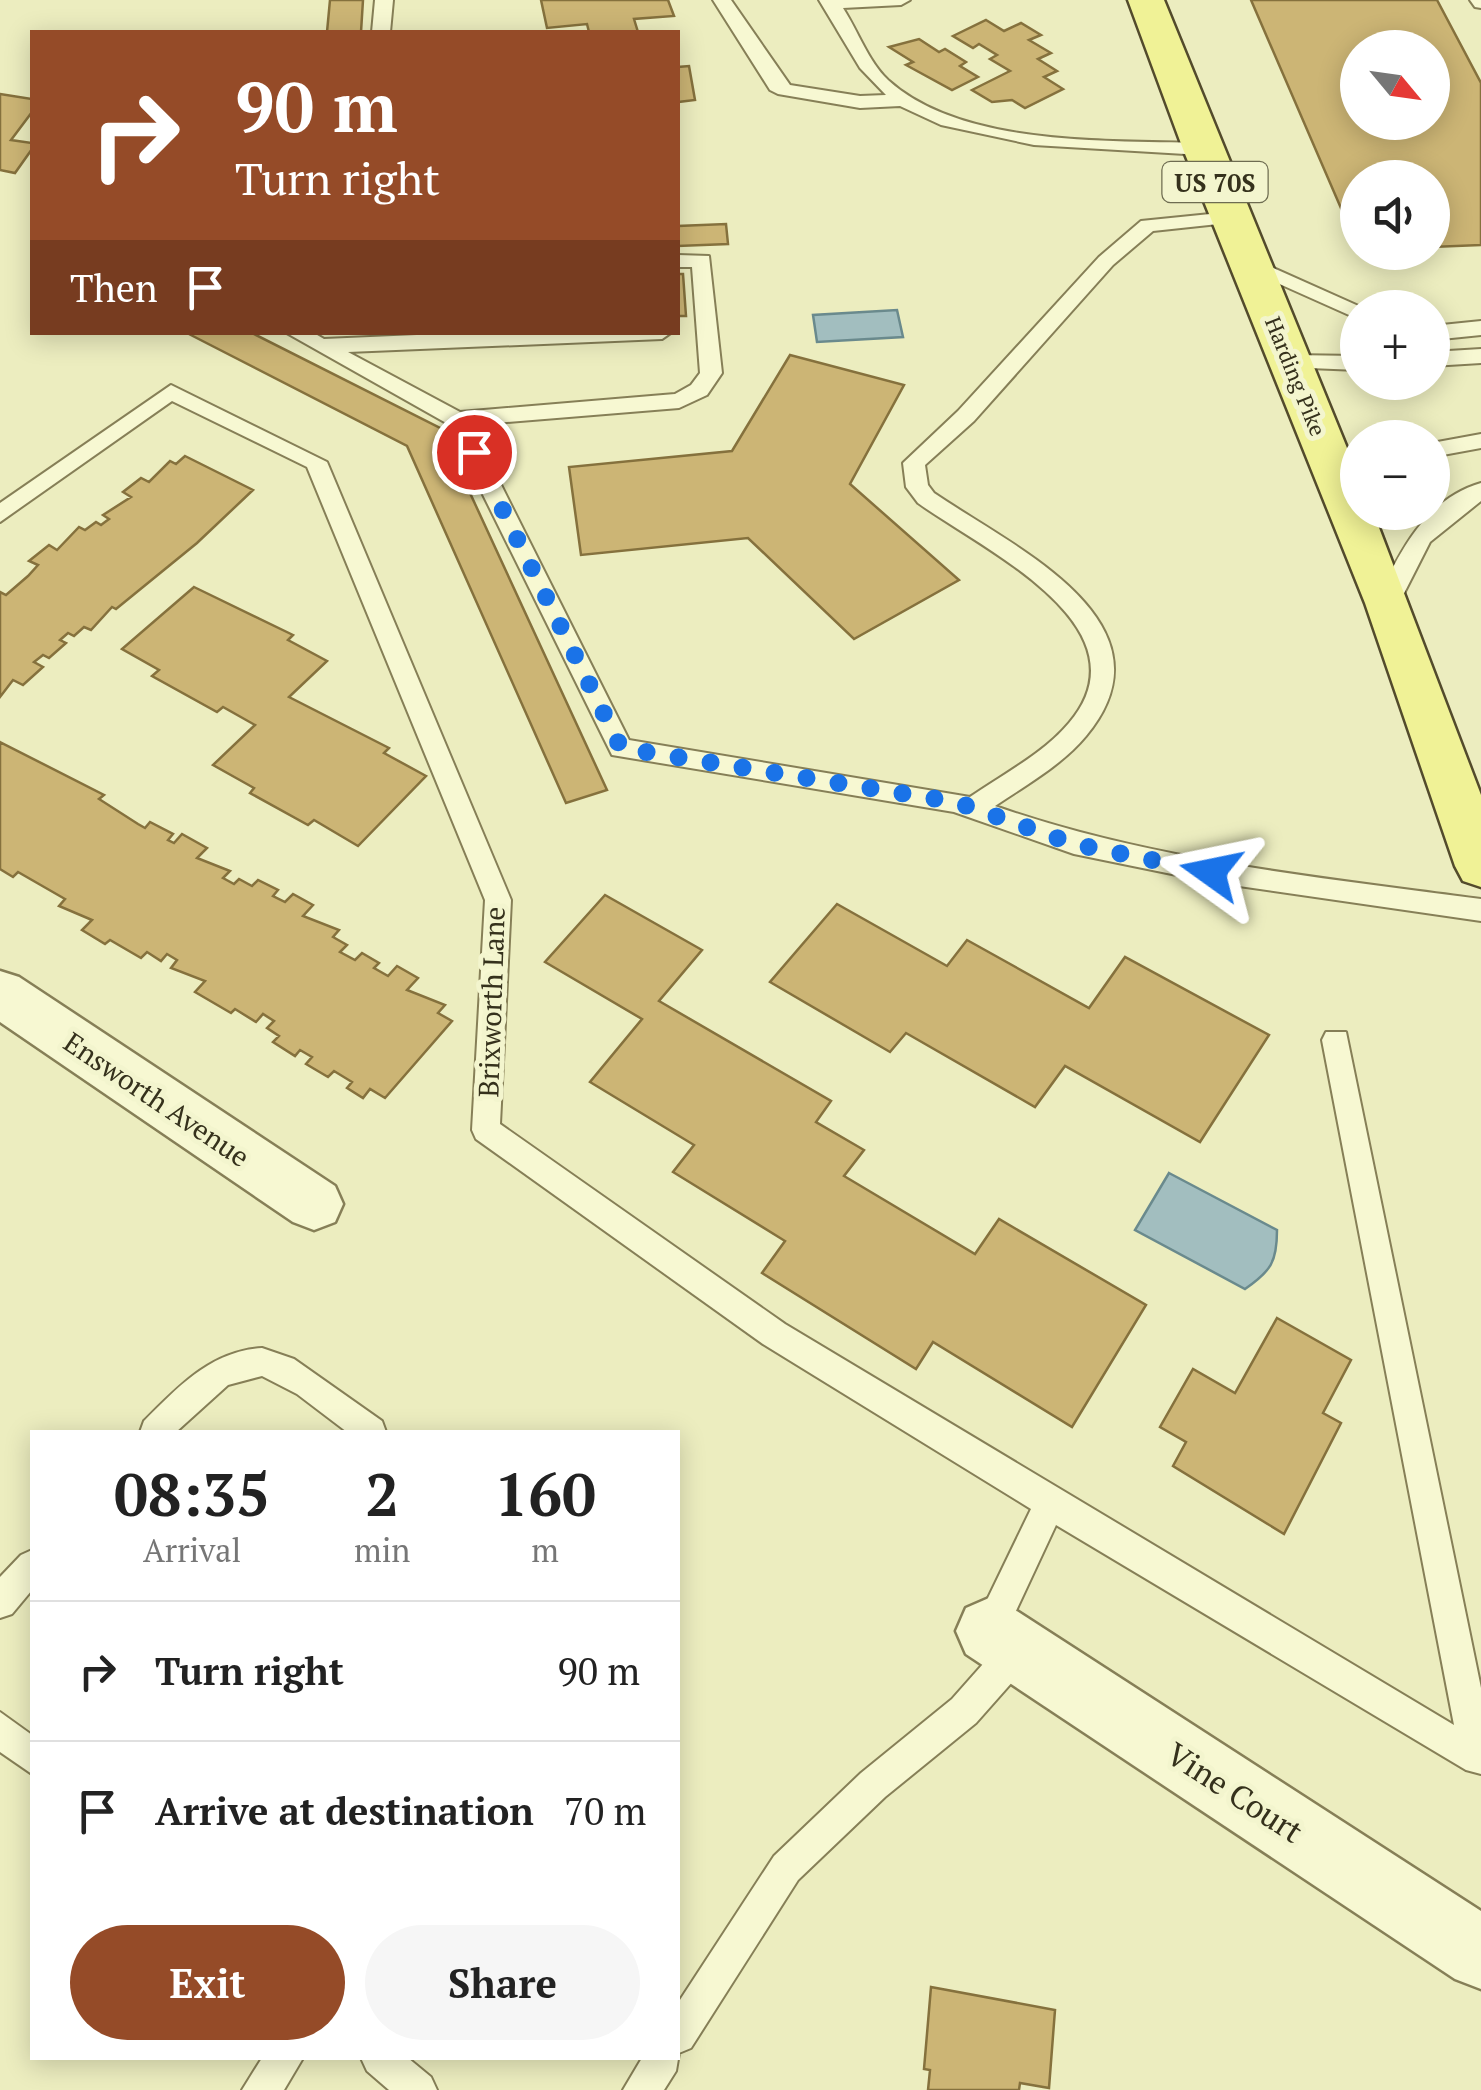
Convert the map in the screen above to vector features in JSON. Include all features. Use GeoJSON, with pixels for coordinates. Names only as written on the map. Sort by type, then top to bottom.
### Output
{"type":"FeatureCollection","features":[{"type":"Feature","properties":{"kind":"main road","name":"Harding Pike"},"geometry":{"type":"LineString","coordinates":[[1146,0],[1230,218],[1292,362],[1340,452]]}},
{"type":"Feature","properties":{"kind":"main road","name":"Harding Pike"},"geometry":{"type":"LineString","coordinates":[[1366,530],[1481,866]]}},
{"type":"Feature","properties":{"kind":"street","name":"Ensworth Avenue"},"geometry":{"type":"LineString","coordinates":[[0,993],[314,1204]]}},
{"type":"Feature","properties":{"kind":"street","name":"Vine Court"},"geometry":{"type":"LineString","coordinates":[[1003,1640],[1481,1953]]}},
{"type":"Feature","properties":{"kind":"lane"},"geometry":{"type":"LineString","coordinates":[[381,30],[384,0]]}},
{"type":"Feature","properties":{"kind":"lane"},"geometry":{"type":"LineString","coordinates":[[722,0],[777,86],[785,90],[846,100],[903,100],[1013,136],[1202,149]]}},
{"type":"Feature","properties":{"kind":"lane"},"geometry":{"type":"LineString","coordinates":[[901,0],[830,2],[868,69],[903,100]]}},
{"type":"Feature","properties":{"kind":"lane"},"geometry":{"type":"LineString","coordinates":[[975,807],[1076,731],[1101,697],[1107,679],[1101,642],[1076,607],[1051,583],[939,508],[918,487],[914,463],[960,420],[1106,260],[1148,225],[1230,218]]}},
{"type":"Feature","properties":{"kind":"lane"},"geometry":{"type":"LineString","coordinates":[[300,335],[457,419],[679,401],[699,390],[711,373],[702,260],[680,261]]}},
{"type":"Feature","properties":{"kind":"lane"},"geometry":{"type":"LineString","coordinates":[[1250,264],[1340,305]]}},
{"type":"Feature","properties":{"kind":"lane"},"geometry":{"type":"LineString","coordinates":[[1450,332],[1479,329]]}},
{"type":"Feature","properties":{"kind":"lane"},"geometry":{"type":"LineString","coordinates":[[680,332],[709,331]]}},
{"type":"Feature","properties":{"kind":"lane"},"geometry":{"type":"LineString","coordinates":[[318,346],[588,335]]}},
{"type":"Feature","properties":{"kind":"lane"},"geometry":{"type":"LineString","coordinates":[[1450,357],[1481,356]]}},
{"type":"Feature","properties":{"kind":"lane"},"geometry":{"type":"LineString","coordinates":[[1292,362],[1340,363]]}},
{"type":"Feature","properties":{"kind":"lane","name":"Brixworth Lane"},"geometry":{"type":"LineString","coordinates":[[0,514],[171,392],[316,462],[498,900],[486,1130],[774,1334],[1050,1503]]}},
{"type":"Feature","properties":{"kind":"lane"},"geometry":{"type":"LineString","coordinates":[[457,419],[621,748],[975,807],[1074,844],[1211,872],[1481,910]]}},
{"type":"Feature","properties":{"kind":"lane"},"geometry":{"type":"LineString","coordinates":[[1450,447],[1481,441]]}},
{"type":"Feature","properties":{"kind":"lane"},"geometry":{"type":"LineString","coordinates":[[1388,603],[1416,539],[1451,508],[1481,491]]}},
{"type":"Feature","properties":{"kind":"lane"},"geometry":{"type":"LineString","coordinates":[[680,2032],[786,1868],[873,1785],[964,1711],[1003,1640],[1050,1503],[1478,1758],[1336,1040]]}},
{"type":"Feature","properties":{"kind":"lane"},"geometry":{"type":"LineString","coordinates":[[157,1430],[224,1369],[252,1358],[280,1364],[368,1430]]}},
{"type":"Feature","properties":{"kind":"lane"},"geometry":{"type":"LineString","coordinates":[[0,1602],[30,1568]]}},
{"type":"Feature","properties":{"kind":"lane"},"geometry":{"type":"LineString","coordinates":[[0,1729],[30,1755]]}},
{"type":"Feature","properties":{"kind":"lane"},"geometry":{"type":"LineString","coordinates":[[261,2090],[283,2060]]}},
{"type":"Feature","properties":{"kind":"lane"},"geometry":{"type":"LineString","coordinates":[[382,2060],[418,2090]]}},
{"type":"Feature","properties":{"kind":"lane"},"geometry":{"type":"LineString","coordinates":[[642,2090],[662,2060]]}},
{"type":"Feature","properties":{"kind":"water"},"geometry":{"type":"Polygon","coordinates":[[[897,310],[903,337],[817,342],[813,315],[897,310]]]}},
{"type":"Feature","properties":{"kind":"water"},"geometry":{"type":"Polygon","coordinates":[[[1169,1173],[1277,1230],[1271,1265],[1261,1277],[1245,1289],[1135,1230],[1169,1173]]]}},
{"type":"Feature","properties":{"kind":"building"},"geometry":{"type":"Polygon","coordinates":[[[330,0],[363,0],[361,30],[327,30],[330,0]]]}},
{"type":"Feature","properties":{"kind":"building"},"geometry":{"type":"Polygon","coordinates":[[[541,0],[668,0],[674,16],[634,19],[637,30],[588,30],[587,24],[547,28],[541,0]]]}},
{"type":"Feature","properties":{"kind":"building"},"geometry":{"type":"Polygon","coordinates":[[[1251,0],[1437,0],[1481,83],[1481,245],[1450,246],[1450,160],[1340,160],[1340,206],[1251,0]]]}},
{"type":"Feature","properties":{"kind":"building"},"geometry":{"type":"Polygon","coordinates":[[[986,20],[1004,31],[1021,23],[1041,35],[1029,40],[1051,53],[1038,59],[1057,71],[1044,77],[1063,89],[1025,108],[1012,100],[992,102],[972,90],[1010,71],[990,59],[997,55],[979,44],[973,48],[953,36],[986,20]]]}},
{"type":"Feature","properties":{"kind":"building"},"geometry":{"type":"Polygon","coordinates":[[[919,39],[966,62],[960,66],[978,77],[952,90],[906,65],[913,62],[889,47],[919,39]]]}},
{"type":"Feature","properties":{"kind":"building"},"geometry":{"type":"Polygon","coordinates":[[[689,66],[695,100],[680,102],[680,67],[689,66]]]}},
{"type":"Feature","properties":{"kind":"building"},"geometry":{"type":"Polygon","coordinates":[[[0,94],[30,99],[30,115],[11,140],[30,143],[30,152],[15,173],[0,170],[0,94]]]}},
{"type":"Feature","properties":{"kind":"building"},"geometry":{"type":"Polygon","coordinates":[[[726,224],[728,244],[680,246],[680,226],[726,224]]]}},
{"type":"Feature","properties":{"kind":"building"},"geometry":{"type":"Polygon","coordinates":[[[680,274],[683,274],[686,316],[680,316],[680,274]]]}},
{"type":"Feature","properties":{"kind":"building"},"geometry":{"type":"Polygon","coordinates":[[[191,335],[256,335],[440,428],[607,790],[566,803],[407,446],[191,335]]]}},
{"type":"Feature","properties":{"kind":"building"},"geometry":{"type":"Polygon","coordinates":[[[790,355],[904,385],[850,484],[959,580],[854,639],[748,538],[581,555],[569,467],[732,451],[790,355]]]}},
{"type":"Feature","properties":{"kind":"building"},"geometry":{"type":"Polygon","coordinates":[[[185,456],[253,490],[197,543],[116,609],[112,607],[91,630],[84,627],[74,636],[68,633],[60,640],[66,643],[49,658],[43,655],[34,662],[43,667],[23,685],[13,680],[0,697],[0,592],[6,595],[28,576],[38,565],[29,561],[49,545],[57,550],[79,527],[85,530],[96,522],[101,525],[109,519],[103,515],[131,497],[123,492],[141,478],[149,482],[170,461],[176,464],[185,456]]]}},
{"type":"Feature","properties":{"kind":"building"},"geometry":{"type":"Polygon","coordinates":[[[194,587],[293,635],[288,640],[327,661],[289,697],[389,748],[384,753],[426,776],[358,846],[314,820],[308,825],[250,793],[254,788],[213,765],[255,725],[223,707],[217,712],[152,676],[159,670],[122,649],[194,587]]]}},
{"type":"Feature","properties":{"kind":"building"},"geometry":{"type":"Polygon","coordinates":[[[0,742],[104,795],[99,799],[145,828],[150,822],[173,834],[168,840],[174,843],[182,834],[207,848],[197,858],[230,871],[223,878],[234,884],[239,879],[252,886],[258,880],[278,890],[273,896],[285,902],[293,894],[313,905],[303,916],[339,930],[333,937],[347,945],[340,952],[355,960],[362,953],[379,963],[374,968],[388,976],[397,966],[418,978],[407,990],[445,1005],[438,1013],[452,1021],[385,1098],[370,1089],[363,1098],[347,1088],[352,1082],[334,1071],[328,1077],[306,1064],[312,1057],[300,1050],[295,1056],[273,1042],[279,1036],[267,1028],[274,1021],[263,1014],[256,1022],[195,992],[205,981],[171,968],[177,960],[167,954],[161,961],[147,952],[141,958],[82,930],[92,920],[59,906],[65,899],[18,872],[13,877],[0,869],[0,742]]]}},
{"type":"Feature","properties":{"kind":"building"},"geometry":{"type":"Polygon","coordinates":[[[605,895],[702,950],[659,1001],[831,1101],[816,1122],[864,1150],[844,1176],[975,1254],[999,1219],[1146,1305],[1072,1427],[933,1342],[916,1369],[762,1273],[785,1241],[673,1172],[694,1145],[590,1082],[642,1019],[545,962],[605,895]]]}},
{"type":"Feature","properties":{"kind":"building"},"geometry":{"type":"Polygon","coordinates":[[[837,904],[947,966],[967,940],[1089,1008],[1125,957],[1269,1035],[1200,1142],[1065,1066],[1035,1107],[906,1033],[890,1052],[770,982],[837,904]]]}},
{"type":"Feature","properties":{"kind":"building"},"geometry":{"type":"Polygon","coordinates":[[[1277,1318],[1351,1360],[1323,1413],[1341,1423],[1284,1534],[1173,1466],[1186,1442],[1160,1427],[1193,1369],[1235,1393],[1277,1318]]]}},
{"type":"Feature","properties":{"kind":"building"},"geometry":{"type":"Polygon","coordinates":[[[931,1987],[1055,2010],[1049,2088],[1020,2083],[1019,2090],[928,2090],[930,2070],[924,2069],[931,1987]]]}},
{"type":"Feature","properties":{"kind":"route"},"geometry":{"type":"LineString","coordinates":[[474,452],[621,748],[956,802],[1074,844],[1211,872]]}}]}
